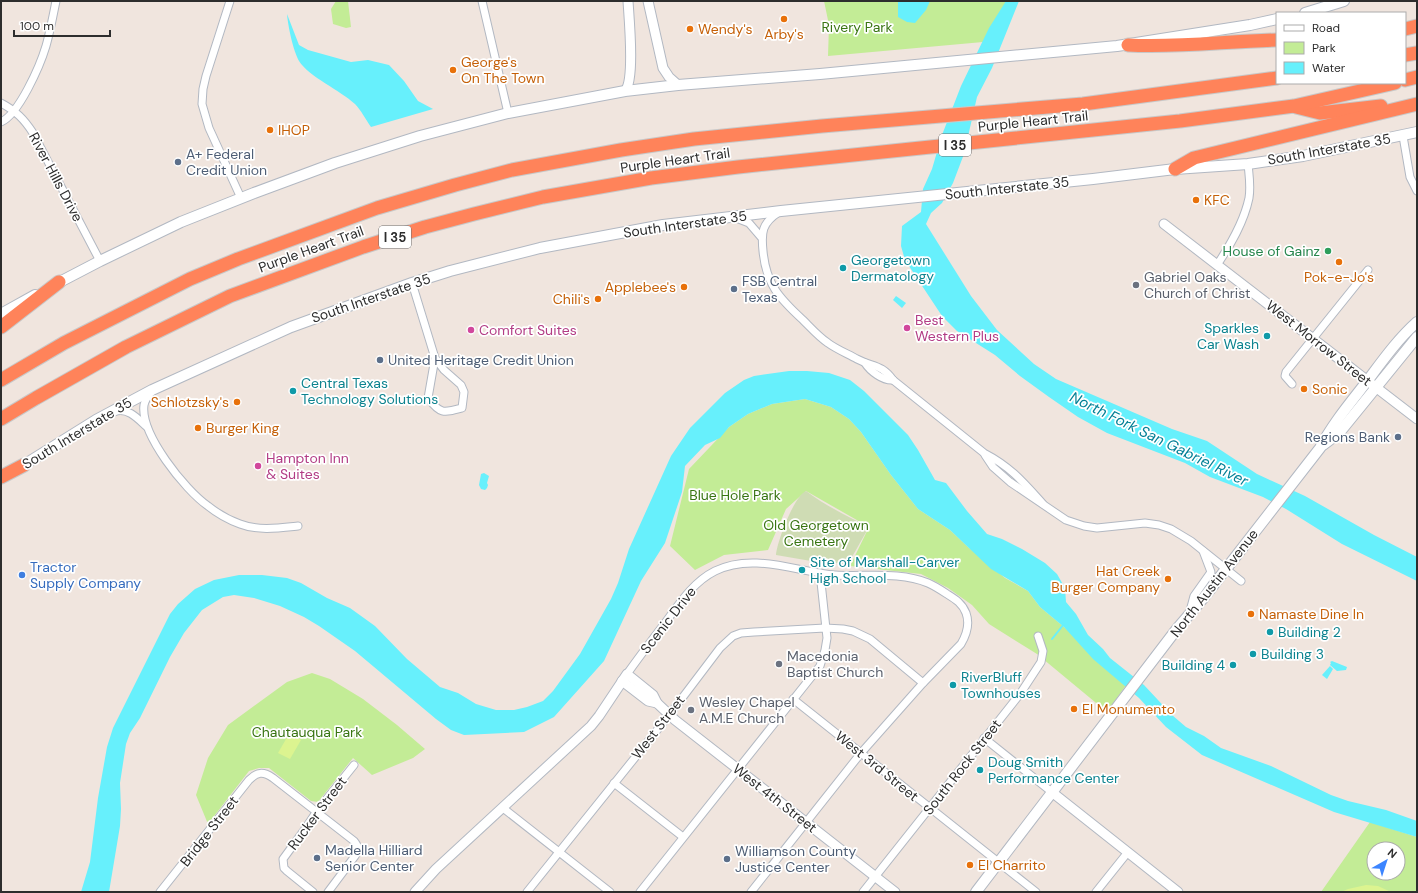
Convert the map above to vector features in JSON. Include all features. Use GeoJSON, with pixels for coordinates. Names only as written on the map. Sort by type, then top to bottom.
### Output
{"type":"FeatureCollection","features":[{"type":"Feature","properties":{"kind":"highway"},"geometry":{"type":"LineString","coordinates":[[1406,29],[1417,26]]}},
{"type":"Feature","properties":{"kind":"highway"},"geometry":{"type":"LineString","coordinates":[[1122,46],[1156,46],[1276,40]]}},
{"type":"Feature","properties":{"kind":"highway"},"geometry":{"type":"LineString","coordinates":[[1406,55],[1417,53]]}},
{"type":"Feature","properties":{"kind":"highway"},"geometry":{"type":"LineString","coordinates":[[1406,80],[1417,77]]}},
{"type":"Feature","properties":{"kind":"highway","name":"Purple Heart Trail"},"geometry":{"type":"LineString","coordinates":[[1,380],[64,342],[190,280],[245,256],[376,208],[512,170],[621,150],[694,139],[822,126],[1083,104],[1276,78]]}},
{"type":"Feature","properties":{"kind":"highway","name":"Purple Heart Trail"},"geometry":{"type":"LineString","coordinates":[[1,419],[126,347],[230,296],[376,242],[474,214],[543,197],[650,178],[1088,132],[1294,106],[1391,84]]}},
{"type":"Feature","properties":{"kind":"highway"},"geometry":{"type":"LineString","coordinates":[[1294,106],[1320,113],[1395,104],[1415,105]]}},
{"type":"Feature","properties":{"kind":"highway"},"geometry":{"type":"LineString","coordinates":[[1175,169],[1194,158],[1415,105]]}},
{"type":"Feature","properties":{"kind":"highway"},"geometry":{"type":"LineString","coordinates":[[1,327],[59,282]]}},
{"type":"Feature","properties":{"kind":"highway"},"geometry":{"type":"LineString","coordinates":[[1,477],[24,465]]}},
{"type":"Feature","properties":{"kind":"main road"},"geometry":{"type":"LineString","coordinates":[[1308,12],[1344,1]]}},
{"type":"Feature","properties":{"kind":"main road"},"geometry":{"type":"LineString","coordinates":[[1,314],[100,261],[181,222],[241,198],[335,163],[406,140],[508,114],[625,91],[1122,46],[1250,25],[1276,19]]}},
{"type":"Feature","properties":{"kind":"main road","name":"South Interstate 35"},"geometry":{"type":"LineString","coordinates":[[1,481],[24,465],[112,411],[152,390],[291,327],[412,283],[450,271],[540,248],[663,225],[781,211],[1175,169],[1248,164],[1303,156],[1417,132]]}},
{"type":"Feature","properties":{"kind":"main road","name":"North Austin Avenue"},"geometry":{"type":"LineString","coordinates":[[976,892],[1176,630],[1188,617],[1320,448],[1332,427],[1367,380],[1389,352],[1417,322]]}},
{"type":"Feature","properties":{"kind":"main road","name":"North Austin Avenue"},"geometry":{"type":"LineString","coordinates":[[1320,448],[1338,433],[1417,337]]}},
{"type":"Feature","properties":{"kind":"street"},"geometry":{"type":"LineString","coordinates":[[1,122],[6,120],[15,111],[40,64],[46,46],[56,1]]}},
{"type":"Feature","properties":{"kind":"street"},"geometry":{"type":"LineString","coordinates":[[230,1],[206,76],[202,104],[209,128],[241,198]]}},
{"type":"Feature","properties":{"kind":"street"},"geometry":{"type":"LineString","coordinates":[[482,1],[508,114]]}},
{"type":"Feature","properties":{"kind":"street"},"geometry":{"type":"LineString","coordinates":[[625,91],[629,84],[630,75],[628,1]]}},
{"type":"Feature","properties":{"kind":"street"},"geometry":{"type":"LineString","coordinates":[[648,1],[663,68],[669,77],[678,85]]}},
{"type":"Feature","properties":{"kind":"street","name":"River Hills Drive"},"geometry":{"type":"LineString","coordinates":[[1,103],[15,111],[33,133],[100,261]]}},
{"type":"Feature","properties":{"kind":"street"},"geometry":{"type":"LineString","coordinates":[[1403,136],[1410,177],[1417,191]]}},
{"type":"Feature","properties":{"kind":"street"},"geometry":{"type":"LineString","coordinates":[[1218,264],[1244,216],[1249,197],[1250,182],[1248,164]]}},
{"type":"Feature","properties":{"kind":"street"},"geometry":{"type":"LineString","coordinates":[[781,211],[769,220],[761,237],[768,278],[775,292],[828,344],[865,363],[873,364],[884,370],[893,380],[984,454],[1000,461],[1017,475],[1043,504],[1066,520],[1084,526],[1100,528],[1137,523],[1159,525],[1181,534],[1241,581]]}},
{"type":"Feature","properties":{"kind":"street"},"geometry":{"type":"LineString","coordinates":[[732,217],[749,223],[761,237]]}},
{"type":"Feature","properties":{"kind":"street","name":"West Morrow Street"},"geometry":{"type":"LineString","coordinates":[[1164,224],[1218,264],[1417,419]]}},
{"type":"Feature","properties":{"kind":"street"},"geometry":{"type":"LineString","coordinates":[[1292,384],[1286,376],[1286,372],[1368,270]]}},
{"type":"Feature","properties":{"kind":"street"},"geometry":{"type":"LineString","coordinates":[[412,283],[434,358],[444,370],[461,385],[464,392],[462,408],[444,412],[437,409],[428,398],[434,358]]}},
{"type":"Feature","properties":{"kind":"street"},"geometry":{"type":"LineString","coordinates":[[152,390],[146,399],[144,406],[148,427],[166,460],[182,483],[207,506],[224,517],[241,525],[260,528],[298,526]]}},
{"type":"Feature","properties":{"kind":"street"},"geometry":{"type":"LineString","coordinates":[[112,411],[121,410],[132,413],[148,427]]}},
{"type":"Feature","properties":{"kind":"street"},"geometry":{"type":"LineString","coordinates":[[1188,617],[1194,596],[1211,572],[1203,551]]}},
{"type":"Feature","properties":{"kind":"street","name":"Scenic Drive"},"geometry":{"type":"LineString","coordinates":[[415,892],[436,869],[591,726],[624,678],[687,594],[695,585],[716,571],[741,564],[770,565],[836,575],[890,576],[921,581],[942,590],[961,604],[967,615],[968,622],[965,638],[861,753],[751,892]]}},
{"type":"Feature","properties":{"kind":"street"},"geometry":{"type":"LineString","coordinates":[[640,892],[820,666],[827,638],[820,573]]}},
{"type":"Feature","properties":{"kind":"street","name":"West Street"},"geometry":{"type":"LineString","coordinates":[[527,892],[670,714],[720,648],[733,636],[741,633],[825,628],[853,631],[870,639],[923,683]]}},
{"type":"Feature","properties":{"kind":"street","name":"South Rock Street"},"geometry":{"type":"LineString","coordinates":[[863,892],[1020,694],[1041,662],[1043,651],[1038,636]]}},
{"type":"Feature","properties":{"kind":"street","name":"West 4th Street"},"geometry":{"type":"LineString","coordinates":[[624,678],[648,702],[657,703],[675,720],[894,892]]}},
{"type":"Feature","properties":{"kind":"street","name":"West 3rd Street"},"geometry":{"type":"LineString","coordinates":[[793,700],[1036,892]]}},
{"type":"Feature","properties":{"kind":"street"},"geometry":{"type":"LineString","coordinates":[[984,738],[1178,892]]}},
{"type":"Feature","properties":{"kind":"street","name":"Rucker Street"},"geometry":{"type":"LineString","coordinates":[[313,892],[284,868],[283,863],[285,855],[305,830],[317,811],[354,765]]}},
{"type":"Feature","properties":{"kind":"street","name":"Bridge Street"},"geometry":{"type":"LineString","coordinates":[[164,891],[254,775],[260,772],[268,774],[317,811]]}},
{"type":"Feature","properties":{"kind":"street"},"geometry":{"type":"LineString","coordinates":[[614,783],[683,837]]}},
{"type":"Feature","properties":{"kind":"street"},"geometry":{"type":"LineString","coordinates":[[502,808],[610,892]]}},
{"type":"Feature","properties":{"kind":"street"},"geometry":{"type":"LineString","coordinates":[[317,811],[354,841],[358,849],[356,856],[328,892]]}},
{"type":"Feature","properties":{"kind":"street"},"geometry":{"type":"LineString","coordinates":[[1096,892],[1128,852]]}},
{"type":"Feature","properties":{"kind":"green space"},"geometry":{"type":"Polygon","coordinates":[[[336,1],[348,1],[351,27],[346,28],[333,24],[331,9],[336,1]]]}},
{"type":"Feature","properties":{"kind":"green space","name":"Rivery Park"},"geometry":{"type":"Polygon","coordinates":[[[824,1],[1008,1],[983,42],[828,56],[829,25],[824,1]]]}},
{"type":"Feature","properties":{"kind":"green space","name":"Blue Hole Park"},"geometry":{"type":"Polygon","coordinates":[[[805,399],[831,407],[849,419],[861,432],[891,475],[918,509],[950,530],[1005,578],[1028,591],[1040,607],[1129,681],[1107,712],[1037,654],[989,624],[972,605],[948,588],[921,574],[850,566],[869,527],[806,491],[786,509],[768,550],[724,555],[695,570],[670,546],[689,469],[729,427],[748,414],[772,404],[805,399]]]}},
{"type":"Feature","properties":{"kind":"green space","name":"Old Georgetown Cemetery"},"geometry":{"type":"Polygon","coordinates":[[[806,491],[829,506],[869,527],[848,564],[811,561],[776,555],[783,530],[791,510],[796,501],[806,491]]]}},
{"type":"Feature","properties":{"kind":"green space","name":"Chautauqua Park"},"geometry":{"type":"Polygon","coordinates":[[[312,673],[330,679],[363,699],[425,749],[413,758],[372,775],[353,758],[318,802],[311,801],[269,768],[259,768],[249,771],[208,824],[196,795],[208,758],[228,725],[287,682],[312,673]]]}},
{"type":"Feature","properties":{"kind":"green space"},"geometry":{"type":"Polygon","coordinates":[[[289,734],[301,740],[290,759],[278,753],[289,734]]]}},
{"type":"Feature","properties":{"kind":"green space"},"geometry":{"type":"Polygon","coordinates":[[[1370,822],[1417,837],[1417,892],[1321,892],[1370,822]]]}},
{"type":"Feature","properties":{"kind":"green space"},"geometry":{"type":"Polygon","coordinates":[[[1366,885],[1378,886],[1391,892],[1341,892],[1348,889],[1366,885]]]}},
{"type":"Feature","properties":{"kind":"water"},"geometry":{"type":"Polygon","coordinates":[[[898,1],[930,1],[926,10],[915,23],[907,22],[898,17],[898,1]]]}},
{"type":"Feature","properties":{"kind":"water","name":"North Fork San Gabriel River"},"geometry":{"type":"Polygon","coordinates":[[[1006,1],[1019,1],[992,68],[977,97],[964,154],[953,183],[942,203],[931,213],[926,224],[971,296],[997,330],[1034,364],[1056,379],[1172,429],[1207,441],[1257,474],[1305,496],[1374,535],[1417,557],[1417,581],[1342,544],[1286,509],[1263,497],[1210,477],[1185,463],[1107,433],[1078,417],[1020,376],[995,355],[957,331],[942,316],[905,260],[901,246],[902,226],[921,212],[923,189],[932,169],[942,135],[961,86],[989,28],[1006,1]]]}},
{"type":"Feature","properties":{"kind":"water"},"geometry":{"type":"Polygon","coordinates":[[[287,14],[299,45],[308,50],[351,62],[368,60],[389,65],[404,81],[418,101],[433,109],[371,127],[355,104],[317,78],[299,61],[291,38],[287,14]]]}},
{"type":"Feature","properties":{"kind":"water"},"geometry":{"type":"Polygon","coordinates":[[[896,296],[906,303],[902,308],[893,300],[896,296]]]}},
{"type":"Feature","properties":{"kind":"water"},"geometry":{"type":"Polygon","coordinates":[[[789,371],[829,373],[850,380],[864,391],[908,435],[935,480],[946,483],[987,534],[1002,539],[1022,549],[1045,563],[1057,574],[1065,588],[1066,602],[1076,614],[1088,635],[1110,658],[1144,685],[1172,715],[1186,727],[1204,736],[1221,748],[1271,766],[1331,795],[1348,801],[1386,810],[1417,821],[1417,837],[1334,812],[1202,755],[1166,727],[1139,698],[1093,659],[1064,627],[1040,607],[1028,591],[991,569],[950,530],[918,509],[891,475],[861,432],[849,419],[831,407],[805,399],[772,404],[748,414],[729,427],[720,438],[705,445],[685,466],[682,492],[665,543],[641,581],[604,661],[554,717],[524,732],[464,735],[451,730],[355,651],[304,617],[280,606],[254,598],[234,595],[223,597],[202,610],[184,633],[170,657],[140,718],[130,733],[126,744],[120,783],[120,826],[109,892],[81,892],[90,862],[98,798],[107,747],[113,728],[170,614],[178,604],[195,589],[214,580],[239,575],[262,575],[287,578],[301,583],[327,598],[350,608],[375,626],[407,659],[440,687],[458,693],[476,704],[496,710],[514,710],[527,707],[543,701],[553,691],[580,654],[611,599],[629,549],[671,456],[690,428],[725,393],[744,380],[754,376],[789,371]]]}},
{"type":"Feature","properties":{"kind":"water"},"geometry":{"type":"Polygon","coordinates":[[[484,473],[489,476],[487,483],[488,485],[485,490],[481,489],[479,485],[481,474],[484,473]]]}},
{"type":"Feature","properties":{"kind":"water"},"geometry":{"type":"Polygon","coordinates":[[[1332,661],[1347,667],[1346,670],[1337,671],[1330,665],[1330,662],[1332,661]]]}},
{"type":"Feature","properties":{"kind":"water"},"geometry":{"type":"Polygon","coordinates":[[[1330,666],[1333,669],[1327,679],[1322,675],[1330,666]]]}},
{"type":"Feature","properties":{"kind":"waterway"},"geometry":{"type":"LineString","coordinates":[[1052,639],[1064,624]]}},
{"type":"Feature","properties":{"kind":"place","name":"Arby's"},"geometry":{"type":"Point","coordinates":[784,19]}},
{"type":"Feature","properties":{"kind":"place","name":"Wendy's"},"geometry":{"type":"Point","coordinates":[690,29]}},
{"type":"Feature","properties":{"kind":"place","name":"George's On The Town"},"geometry":{"type":"Point","coordinates":[453,70]}},
{"type":"Feature","properties":{"kind":"place","name":"IHOP"},"geometry":{"type":"Point","coordinates":[270,130]}},
{"type":"Feature","properties":{"kind":"place","name":"A+ Federal Credit Union"},"geometry":{"type":"Point","coordinates":[178,162]}},
{"type":"Feature","properties":{"kind":"place","name":"KFC"},"geometry":{"type":"Point","coordinates":[1196,200]}},
{"type":"Feature","properties":{"kind":"place","name":"House of Gainz"},"geometry":{"type":"Point","coordinates":[1328,251]}},
{"type":"Feature","properties":{"kind":"place","name":"Pok-e-Jo's"},"geometry":{"type":"Point","coordinates":[1339,262]}},
{"type":"Feature","properties":{"kind":"place","name":"Georgetown Dermatology"},"geometry":{"type":"Point","coordinates":[843,268]}},
{"type":"Feature","properties":{"kind":"place","name":"Gabriel Oaks Church of Christ"},"geometry":{"type":"Point","coordinates":[1136,285]}},
{"type":"Feature","properties":{"kind":"place","name":"Applebee's"},"geometry":{"type":"Point","coordinates":[684,287]}},
{"type":"Feature","properties":{"kind":"place","name":"FSB Central Texas"},"geometry":{"type":"Point","coordinates":[734,289]}},
{"type":"Feature","properties":{"kind":"place","name":"Chili's"},"geometry":{"type":"Point","coordinates":[598,299]}},
{"type":"Feature","properties":{"kind":"place","name":"Best Western Plus"},"geometry":{"type":"Point","coordinates":[907,328]}},
{"type":"Feature","properties":{"kind":"place","name":"Comfort Suites"},"geometry":{"type":"Point","coordinates":[471,330]}},
{"type":"Feature","properties":{"kind":"place","name":"Sparkles Car Wash"},"geometry":{"type":"Point","coordinates":[1267,336]}},
{"type":"Feature","properties":{"kind":"place","name":"United Heritage Credit Union"},"geometry":{"type":"Point","coordinates":[380,360]}},
{"type":"Feature","properties":{"kind":"place","name":"Sonic"},"geometry":{"type":"Point","coordinates":[1304,389]}},
{"type":"Feature","properties":{"kind":"place","name":"Central Texas Technology Solutions"},"geometry":{"type":"Point","coordinates":[293,391]}},
{"type":"Feature","properties":{"kind":"place","name":"Schlotzsky's"},"geometry":{"type":"Point","coordinates":[237,402]}},
{"type":"Feature","properties":{"kind":"place","name":"Burger King"},"geometry":{"type":"Point","coordinates":[198,428]}},
{"type":"Feature","properties":{"kind":"place","name":"Regions Bank"},"geometry":{"type":"Point","coordinates":[1398,437]}},
{"type":"Feature","properties":{"kind":"place","name":"Hampton Inn & Suites"},"geometry":{"type":"Point","coordinates":[258,466]}},
{"type":"Feature","properties":{"kind":"place","name":"Site of Marshall-Carver High School"},"geometry":{"type":"Point","coordinates":[802,570]}},
{"type":"Feature","properties":{"kind":"place","name":"Tractor Supply Company"},"geometry":{"type":"Point","coordinates":[22,575]}},
{"type":"Feature","properties":{"kind":"place","name":"Hat Creek Burger Company"},"geometry":{"type":"Point","coordinates":[1168,579]}},
{"type":"Feature","properties":{"kind":"place","name":"Namaste Dine In"},"geometry":{"type":"Point","coordinates":[1251,614]}},
{"type":"Feature","properties":{"kind":"place","name":"Building 2"},"geometry":{"type":"Point","coordinates":[1270,632]}},
{"type":"Feature","properties":{"kind":"place","name":"Building 3"},"geometry":{"type":"Point","coordinates":[1253,654]}},
{"type":"Feature","properties":{"kind":"place","name":"Macedonia Baptist Church"},"geometry":{"type":"Point","coordinates":[779,664]}},
{"type":"Feature","properties":{"kind":"place","name":"Building 4"},"geometry":{"type":"Point","coordinates":[1233,665]}},
{"type":"Feature","properties":{"kind":"place","name":"RiverBluff Townhouses"},"geometry":{"type":"Point","coordinates":[953,685]}},
{"type":"Feature","properties":{"kind":"place","name":"El Monumento"},"geometry":{"type":"Point","coordinates":[1074,709]}},
{"type":"Feature","properties":{"kind":"place","name":"Wesley Chapel A.M.E Church"},"geometry":{"type":"Point","coordinates":[691,710]}},
{"type":"Feature","properties":{"kind":"place","name":"Doug Smith Performance Center"},"geometry":{"type":"Point","coordinates":[980,770]}},
{"type":"Feature","properties":{"kind":"place","name":"Madella Hilliard Senior Center"},"geometry":{"type":"Point","coordinates":[317,858]}},
{"type":"Feature","properties":{"kind":"place","name":"Williamson County Justice Center"},"geometry":{"type":"Point","coordinates":[727,859]}},
{"type":"Feature","properties":{"kind":"place","name":"El Charrito"},"geometry":{"type":"Point","coordinates":[970,865]}}]}
